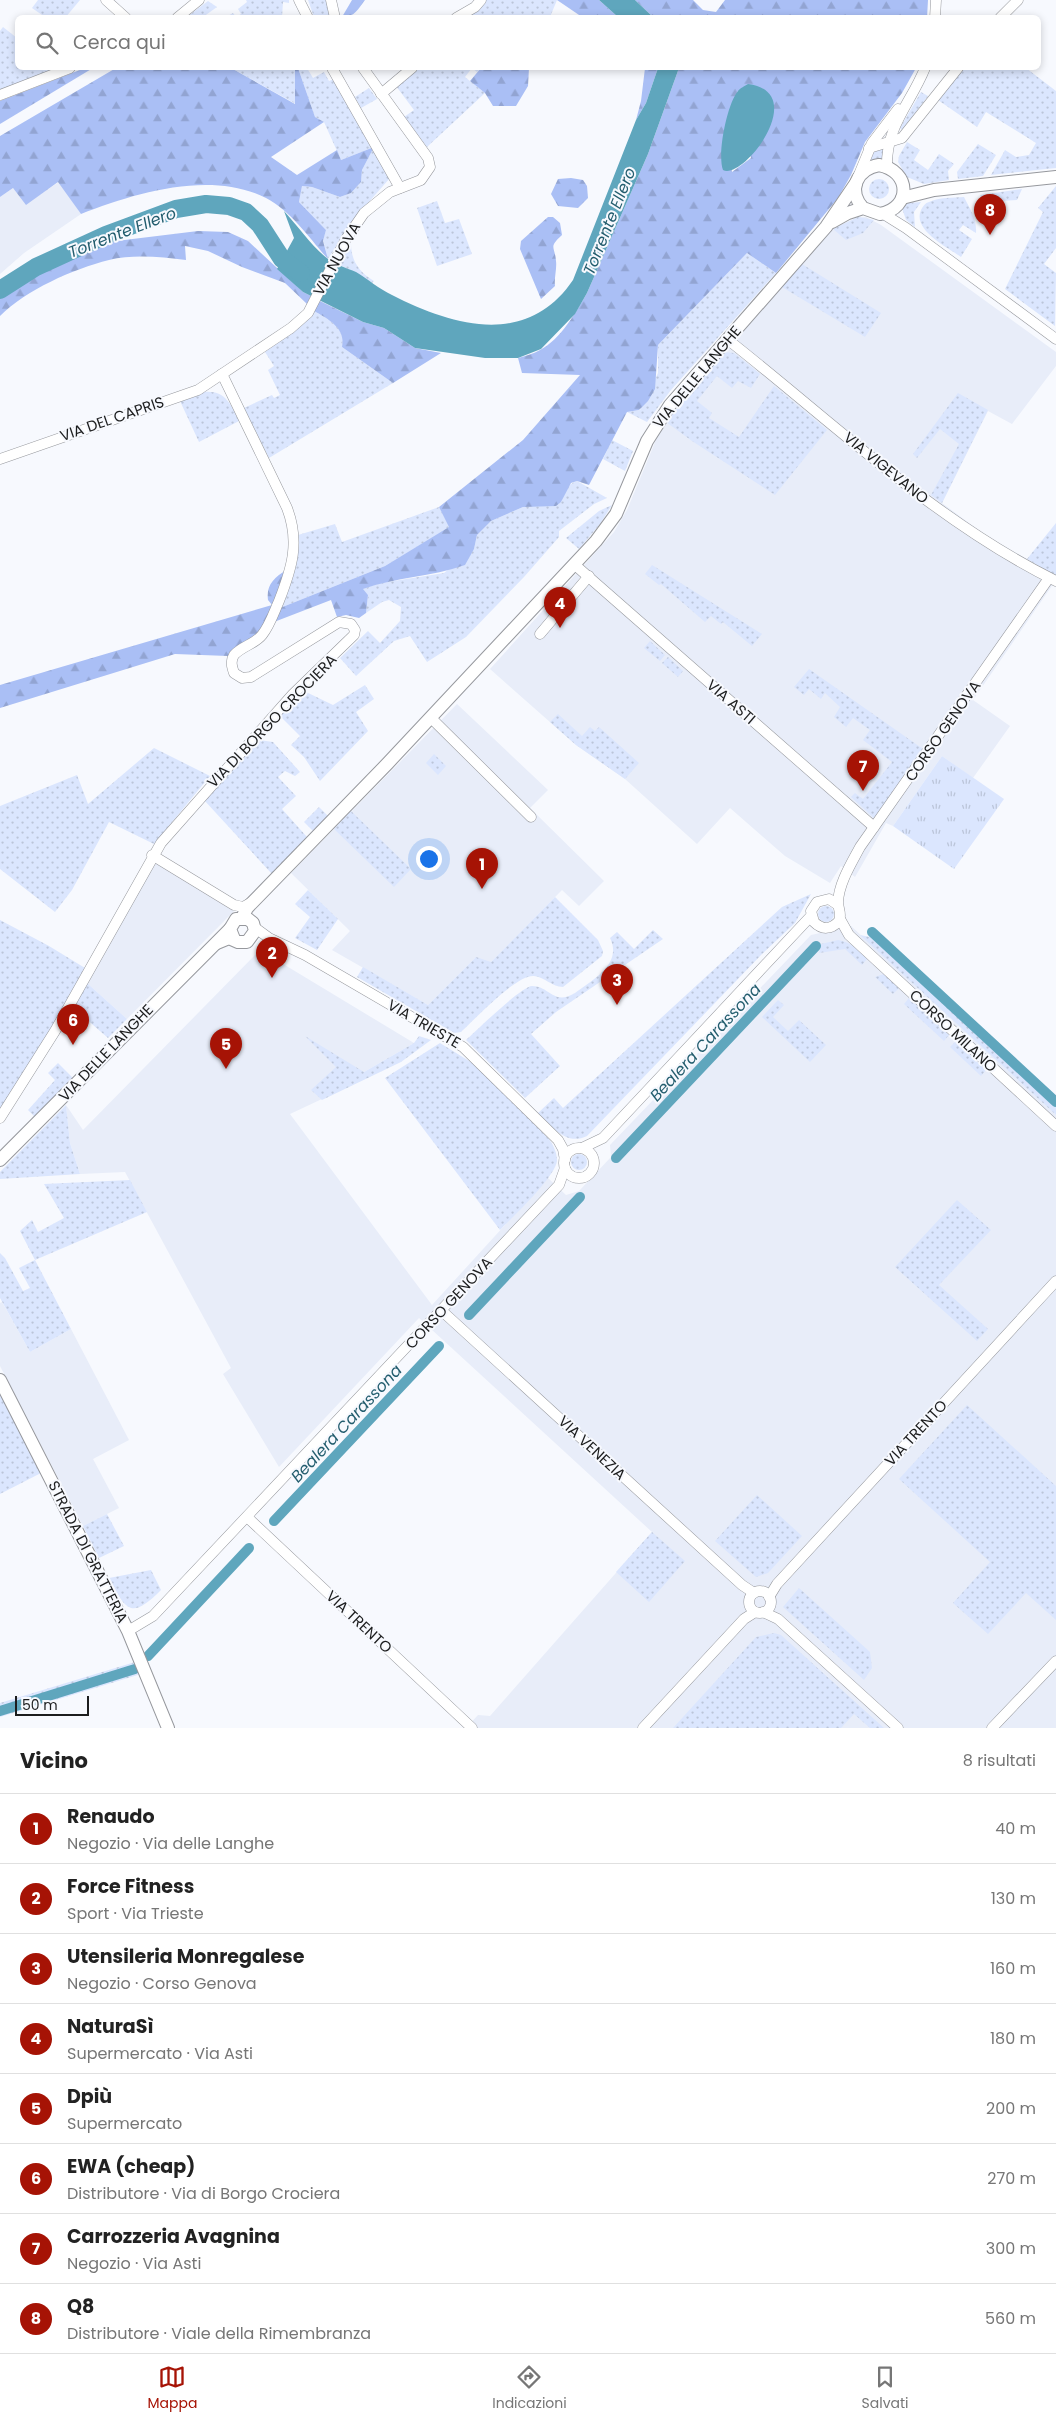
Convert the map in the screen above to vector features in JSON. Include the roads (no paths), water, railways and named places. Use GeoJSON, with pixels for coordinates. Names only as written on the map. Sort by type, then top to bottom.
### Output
{"type":"FeatureCollection","features":[{"type":"Feature","properties":{"kind":"main road","name":"VIA DELLE LANGHE"},"geometry":{"type":"LineString","coordinates":[[0,1160],[213,945],[232,934],[236,920],[250,927],[252,903],[575,565],[605,531],[616,514],[653,429],[670,404],[826,227],[857,180],[871,166],[887,166]]}},
{"type":"Feature","properties":{"kind":"main road"},"geometry":{"type":"LineString","coordinates":[[887,166],[896,172],[902,184],[899,203]]}},
{"type":"Feature","properties":{"kind":"main road"},"geometry":{"type":"LineString","coordinates":[[902,184],[912,188],[934,190],[1056,177]]}},
{"type":"Feature","properties":{"kind":"main road"},"geometry":{"type":"LineString","coordinates":[[857,180],[856,196],[863,208],[874,213],[882,213],[899,203],[934,190]]}},
{"type":"Feature","properties":{"kind":"main road","name":"VIA DELLE LANGHE"},"geometry":{"type":"LineString","coordinates":[[826,227],[848,213],[863,208]]}},
{"type":"Feature","properties":{"kind":"main road"},"geometry":{"type":"LineString","coordinates":[[232,934],[242,942],[250,927]]}},
{"type":"Feature","properties":{"kind":"main road","name":"STRADA DI GRATTERIA"},"geometry":{"type":"LineString","coordinates":[[0,1380],[128,1631],[168,1728]]}},
{"type":"Feature","properties":{"kind":"street"},"geometry":{"type":"LineString","coordinates":[[106,0],[123,15]]}},
{"type":"Feature","properties":{"kind":"street"},"geometry":{"type":"LineString","coordinates":[[181,15],[199,0]]}},
{"type":"Feature","properties":{"kind":"street"},"geometry":{"type":"LineString","coordinates":[[300,0],[307,15]]}},
{"type":"Feature","properties":{"kind":"street"},"geometry":{"type":"LineString","coordinates":[[331,0],[334,15]]}},
{"type":"Feature","properties":{"kind":"street"},"geometry":{"type":"LineString","coordinates":[[461,15],[481,0]]}},
{"type":"Feature","properties":{"kind":"street"},"geometry":{"type":"LineString","coordinates":[[935,15],[936,0]]}},
{"type":"Feature","properties":{"kind":"street"},"geometry":{"type":"LineString","coordinates":[[1003,15],[1018,0]]}},
{"type":"Feature","properties":{"kind":"street"},"geometry":{"type":"LineString","coordinates":[[0,95],[65,70]]}},
{"type":"Feature","properties":{"kind":"street"},"geometry":{"type":"LineString","coordinates":[[333,70],[400,188]]}},
{"type":"Feature","properties":{"kind":"street","name":"VIA NUOVA"},"geometry":{"type":"LineString","coordinates":[[222,374],[299,321],[314,302],[334,261],[364,213],[387,194],[426,177],[430,162],[364,70]]}},
{"type":"Feature","properties":{"kind":"street"},"geometry":{"type":"LineString","coordinates":[[381,94],[410,70]]}},
{"type":"Feature","properties":{"kind":"street"},"geometry":{"type":"LineString","coordinates":[[887,166],[888,142],[924,70]]}},
{"type":"Feature","properties":{"kind":"street"},"geometry":{"type":"LineString","coordinates":[[869,148],[898,140],[905,134],[956,70]]}},
{"type":"Feature","properties":{"kind":"street"},"geometry":{"type":"LineString","coordinates":[[857,180],[869,148],[914,88]]}},
{"type":"Feature","properties":{"kind":"street"},"geometry":{"type":"LineString","coordinates":[[899,203],[898,217],[906,228]]}},
{"type":"Feature","properties":{"kind":"street"},"geometry":{"type":"LineString","coordinates":[[882,213],[906,228],[1056,339]]}},
{"type":"Feature","properties":{"kind":"street","name":"VIA VIGEVANO"},"geometry":{"type":"LineString","coordinates":[[727,339],[923,498],[1000,550],[1053,579]]}},
{"type":"Feature","properties":{"kind":"street","name":"VIA DEL CAPRIS"},"geometry":{"type":"LineString","coordinates":[[0,459],[198,390],[222,374]]}},
{"type":"Feature","properties":{"kind":"street","name":"VIA DI BORGO CROCIERA"},"geometry":{"type":"LineString","coordinates":[[0,1118],[55,1031],[152,855],[188,810],[286,701],[354,635],[355,630],[351,624],[339,622],[251,677],[242,678],[234,673],[231,664],[234,656],[257,640],[269,625],[292,568],[295,545],[292,523],[287,508],[222,374]]}},
{"type":"Feature","properties":{"kind":"street","name":"VIA ASTI"},"geometry":{"type":"LineString","coordinates":[[575,565],[874,827]]}},
{"type":"Feature","properties":{"kind":"street"},"geometry":{"type":"LineString","coordinates":[[540,634],[589,576]]}},
{"type":"Feature","properties":{"kind":"street","name":"CORSO GENOVA"},"geometry":{"type":"LineString","coordinates":[[836,923],[840,911],[838,904],[841,887],[853,860],[874,827],[1053,579]]}},
{"type":"Feature","properties":{"kind":"street"},"geometry":{"type":"LineString","coordinates":[[430,718],[531,817]]}},
{"type":"Feature","properties":{"kind":"street"},"geometry":{"type":"LineString","coordinates":[[152,855],[234,905],[243,907],[252,903]]}},
{"type":"Feature","properties":{"kind":"street","name":"CORSO GENOVA"},"geometry":{"type":"LineString","coordinates":[[558,1185],[570,1151],[602,1138],[799,931],[811,916],[813,906],[836,893],[841,887]]}},
{"type":"Feature","properties":{"kind":"street"},"geometry":{"type":"LineString","coordinates":[[824,899],[838,904]]}},
{"type":"Feature","properties":{"kind":"street"},"geometry":{"type":"LineString","coordinates":[[811,916],[818,926]]}},
{"type":"Feature","properties":{"kind":"street"},"geometry":{"type":"LineString","coordinates":[[799,931],[809,926],[823,928],[836,923]]}},
{"type":"Feature","properties":{"kind":"street","name":"CORSO MILANO"},"geometry":{"type":"LineString","coordinates":[[836,923],[1056,1126]]}},
{"type":"Feature","properties":{"kind":"street","name":"VIA TRIESTE"},"geometry":{"type":"LineString","coordinates":[[250,927],[319,963],[464,1047],[558,1140],[563,1149],[565,1164]]}},
{"type":"Feature","properties":{"kind":"street","name":"CORSO GENOVA"},"geometry":{"type":"LineString","coordinates":[[128,1631],[150,1619],[442,1311],[558,1185],[590,1173],[602,1138]]}},
{"type":"Feature","properties":{"kind":"street","name":"VIA TRIESTE"},"geometry":{"type":"LineString","coordinates":[[558,1140],[580,1148]]}},
{"type":"Feature","properties":{"kind":"street"},"geometry":{"type":"LineString","coordinates":[[580,1148],[591,1154],[594,1160]]}},
{"type":"Feature","properties":{"kind":"street"},"geometry":{"type":"LineString","coordinates":[[565,1164],[571,1175],[576,1177]]}},
{"type":"Feature","properties":{"kind":"street","name":"VIA TRENTO"},"geometry":{"type":"LineString","coordinates":[[643,1728],[1056,1282]]}},
{"type":"Feature","properties":{"kind":"street","name":"VIA VENEZIA"},"geometry":{"type":"LineString","coordinates":[[442,1311],[759,1602]]}},
{"type":"Feature","properties":{"kind":"street","name":"VIA TRENTO"},"geometry":{"type":"LineString","coordinates":[[247,1517],[472,1728]]}},
{"type":"Feature","properties":{"kind":"street"},"geometry":{"type":"LineString","coordinates":[[759,1602],[898,1728]]}},
{"type":"Feature","properties":{"kind":"street"},"geometry":{"type":"LineString","coordinates":[[992,1728],[1056,1661]]}},
{"type":"Feature","properties":{"kind":"water"},"geometry":{"type":"Polygon","coordinates":[[[599,0],[635,0],[651,15],[616,15],[599,0]]]}},
{"type":"Feature","properties":{"kind":"water"},"geometry":{"type":"Polygon","coordinates":[[[657,70],[678,70],[648,154],[587,293],[575,314],[541,349],[518,358],[485,358],[415,348],[384,328],[363,322],[303,292],[277,269],[294,238],[284,211],[328,259],[356,272],[387,293],[415,306],[464,322],[488,325],[512,323],[534,315],[555,301],[573,280],[636,120],[646,103],[657,70]]]}},
{"type":"Feature","properties":{"kind":"water"},"geometry":{"type":"Polygon","coordinates":[[[748,84],[766,90],[773,102],[773,118],[767,134],[756,150],[744,162],[732,170],[723,170],[721,153],[727,117],[734,97],[741,88],[748,84]]]}},
{"type":"Feature","properties":{"kind":"waterway","name":"Torrente Ellero"},"geometry":{"type":"LineString","coordinates":[[0,290],[36,267],[106,235],[176,209],[206,204],[229,206],[246,212],[260,225],[282,259],[301,273]]}},
{"type":"Feature","properties":{"kind":"waterway","name":"Bealera Carassona"},"geometry":{"type":"LineString","coordinates":[[872,932],[1056,1102]]}},
{"type":"Feature","properties":{"kind":"waterway","name":"Bealera Carassona"},"geometry":{"type":"LineString","coordinates":[[616,1158],[816,946]]}},
{"type":"Feature","properties":{"kind":"waterway","name":"Bealera Carassona"},"geometry":{"type":"LineString","coordinates":[[469,1315],[580,1197]]}},
{"type":"Feature","properties":{"kind":"waterway","name":"Bealera Carassona"},"geometry":{"type":"LineString","coordinates":[[274,1521],[439,1346]]}},
{"type":"Feature","properties":{"kind":"waterway","name":"Bealera Carassona"},"geometry":{"type":"LineString","coordinates":[[148,1656],[249,1548]]}},
{"type":"Feature","properties":{"kind":"waterway","name":"Bealera Carassona"},"geometry":{"type":"LineString","coordinates":[[0,1711],[135,1669]]}},
{"type":"Feature","properties":{"kind":"place","name":"Q8"},"geometry":{"type":"Point","coordinates":[990,235]}},
{"type":"Feature","properties":{"kind":"place","name":"NaturaSì"},"geometry":{"type":"Point","coordinates":[560,628]}},
{"type":"Feature","properties":{"kind":"place","name":"Carrozzeria Avagnina"},"geometry":{"type":"Point","coordinates":[863,791]}},
{"type":"Feature","properties":{"kind":"place","name":"Renaudo"},"geometry":{"type":"Point","coordinates":[482,889]}},
{"type":"Feature","properties":{"kind":"place","name":"Force Fitness"},"geometry":{"type":"Point","coordinates":[272,978]}},
{"type":"Feature","properties":{"kind":"place","name":"Utensileria Monregalese"},"geometry":{"type":"Point","coordinates":[617,1005]}},
{"type":"Feature","properties":{"kind":"place","name":"EWA (cheap)"},"geometry":{"type":"Point","coordinates":[73,1045]}},
{"type":"Feature","properties":{"kind":"place","name":"Dpiù"},"geometry":{"type":"Point","coordinates":[226,1069]}}]}
